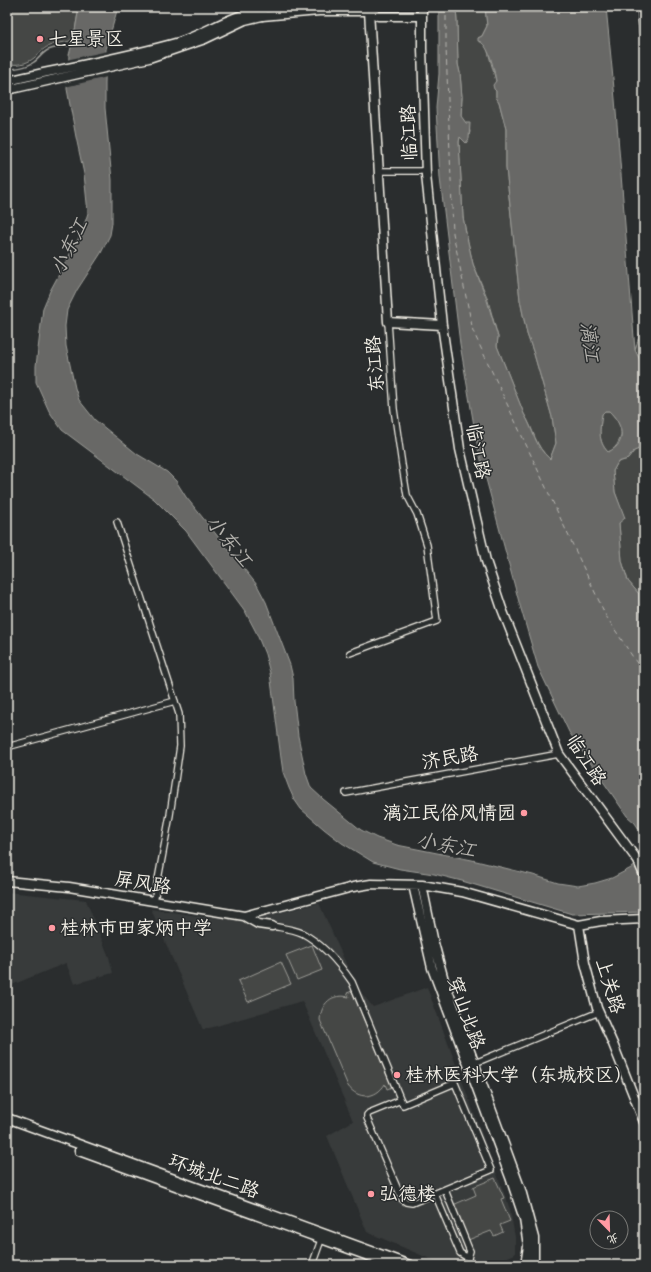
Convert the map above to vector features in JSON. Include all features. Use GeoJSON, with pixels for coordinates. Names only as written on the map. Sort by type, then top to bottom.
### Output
{"type":"FeatureCollection","features":[{"type":"Feature","properties":{"kind":"street","name":"临江路"},"geometry":{"type":"LineString","coordinates":[[422,7],[421,16],[426,171],[442,325],[460,449],[486,561],[502,609],[559,754],[638,861],[644,875]]}},
{"type":"Feature","properties":{"kind":"street"},"geometry":{"type":"LineString","coordinates":[[642,7],[644,33]]}},
{"type":"Feature","properties":{"kind":"street"},"geometry":{"type":"LineString","coordinates":[[7,90],[63,78],[134,54],[189,39],[249,12],[319,11],[369,8],[378,16],[421,16]]}},
{"type":"Feature","properties":{"kind":"street","name":"东江路"},"geometry":{"type":"LineString","coordinates":[[350,653],[437,621],[427,545],[417,514],[407,495],[394,409],[369,8]]}},
{"type":"Feature","properties":{"kind":"street"},"geometry":{"type":"LineString","coordinates":[[7,81],[63,69],[111,63]]}},
{"type":"Feature","properties":{"kind":"street"},"geometry":{"type":"LineString","coordinates":[[379,171],[426,171]]}},
{"type":"Feature","properties":{"kind":"street"},"geometry":{"type":"LineString","coordinates":[[388,322],[442,325]]}},
{"type":"Feature","properties":{"kind":"street"},"geometry":{"type":"LineString","coordinates":[[116,522],[179,714],[180,746],[170,814],[154,901]]}},
{"type":"Feature","properties":{"kind":"street"},"geometry":{"type":"LineString","coordinates":[[7,748],[175,701]]}},
{"type":"Feature","properties":{"kind":"street","name":"济民路"},"geometry":{"type":"LineString","coordinates":[[346,793],[559,754]]}},
{"type":"Feature","properties":{"kind":"street","name":"屏风路"},"geometry":{"type":"LineString","coordinates":[[7,881],[69,887],[244,916],[258,924],[272,926]]}},
{"type":"Feature","properties":{"kind":"street"},"geometry":{"type":"LineString","coordinates":[[244,916],[353,887],[371,884],[422,885],[462,892],[579,924],[644,919]]}},
{"type":"Feature","properties":{"kind":"street","name":"穿山北路"},"geometry":{"type":"LineString","coordinates":[[413,885],[432,968],[524,1219],[528,1246],[525,1265]]}},
{"type":"Feature","properties":{"kind":"street","name":"穿山北路"},"geometry":{"type":"LineString","coordinates":[[422,885],[434,943],[444,980],[521,1190],[531,1225],[535,1246],[534,1265]]}},
{"type":"Feature","properties":{"kind":"street","name":"上关路"},"geometry":{"type":"LineString","coordinates":[[579,924],[585,963],[599,1012],[644,1122]]}},
{"type":"Feature","properties":{"kind":"street"},"geometry":{"type":"LineString","coordinates":[[272,926],[287,928],[314,940],[345,971],[352,982],[403,1105]]}},
{"type":"Feature","properties":{"kind":"street"},"geometry":{"type":"LineString","coordinates":[[475,1063],[599,1012]]}},
{"type":"Feature","properties":{"kind":"street"},"geometry":{"type":"LineString","coordinates":[[455,1084],[491,1170],[412,1204],[403,1200],[367,1118],[369,1113],[403,1105],[455,1084]]}},
{"type":"Feature","properties":{"kind":"street","name":"环城北二路"},"geometry":{"type":"LineString","coordinates":[[7,1118],[410,1265]]}},
{"type":"Feature","properties":{"kind":"street","name":"环城北二路"},"geometry":{"type":"LineString","coordinates":[[7,1124],[321,1240],[393,1265]]}},
{"type":"Feature","properties":{"kind":"street"},"geometry":{"type":"LineString","coordinates":[[445,1190],[470,1251],[468,1258],[469,1265]]}},
{"type":"Feature","properties":{"kind":"street"},"geometry":{"type":"LineString","coordinates":[[435,1194],[460,1253],[468,1258]]}},
{"type":"Feature","properties":{"kind":"street"},"geometry":{"type":"LineString","coordinates":[[312,1265],[321,1240]]}},
{"type":"Feature","properties":{"kind":"shaded area","name":"七星景区"},"geometry":{"type":"Polygon","coordinates":[[[7,7],[79,7],[74,36],[70,41],[47,47],[28,62],[17,64],[7,63],[7,7]]]}},
{"type":"Feature","properties":{"kind":"shaded area"},"geometry":{"type":"Polygon","coordinates":[[[456,7],[485,7],[487,26],[482,36],[478,38],[487,48],[496,81],[496,97],[499,102],[506,129],[506,168],[520,300],[527,334],[552,417],[556,443],[550,459],[538,443],[524,414],[497,346],[498,337],[487,297],[473,264],[466,233],[463,217],[459,142],[460,137],[466,143],[470,132],[469,127],[461,117],[462,97],[458,64],[456,7]]]}},
{"type":"Feature","properties":{"kind":"shaded area"},"geometry":{"type":"Polygon","coordinates":[[[644,320],[644,368],[635,350],[644,320]]]}},
{"type":"Feature","properties":{"kind":"shaded area"},"geometry":{"type":"Polygon","coordinates":[[[605,411],[609,411],[615,417],[621,428],[621,437],[617,445],[608,452],[602,443],[600,434],[602,414],[605,411]]]}},
{"type":"Feature","properties":{"kind":"shaded area"},"geometry":{"type":"Polygon","coordinates":[[[644,447],[644,619],[639,605],[639,594],[628,581],[622,561],[619,523],[624,517],[615,492],[613,471],[618,462],[628,459],[634,451],[644,447]]]}},
{"type":"Feature","properties":{"kind":"shaded area","name":"桂林市田家炳中学"},"geometry":{"type":"Polygon","coordinates":[[[7,892],[86,900],[109,957],[113,973],[74,984],[66,963],[7,987],[7,892]]]}},
{"type":"Feature","properties":{"kind":"shaded area","name":"桂林医科大学（东城校区）"},"geometry":{"type":"Polygon","coordinates":[[[319,903],[356,986],[373,1007],[427,987],[510,1209],[515,1237],[515,1254],[490,1265],[444,1265],[367,1232],[327,1136],[353,1121],[302,1001],[203,1030],[151,909],[205,917],[251,918],[271,915],[319,903]]]}},
{"type":"Feature","properties":{"kind":"shaded area"},"geometry":{"type":"Polygon","coordinates":[[[312,945],[322,970],[297,980],[286,955],[312,945]]]}},
{"type":"Feature","properties":{"kind":"shaded area"},"geometry":{"type":"Polygon","coordinates":[[[281,962],[291,984],[248,1002],[238,981],[281,962]]]}},
{"type":"Feature","properties":{"kind":"shaded area"},"geometry":{"type":"Polygon","coordinates":[[[352,991],[392,1087],[387,1089],[385,1084],[377,1093],[367,1096],[357,1094],[348,1086],[320,1020],[325,1004],[328,1001],[337,997],[349,997],[347,993],[352,991]]]}},
{"type":"Feature","properties":{"kind":"shaded area"},"geometry":{"type":"Polygon","coordinates":[[[495,1178],[504,1198],[501,1199],[510,1221],[500,1225],[503,1232],[494,1236],[491,1231],[468,1240],[453,1205],[476,1195],[473,1187],[495,1178]]]}},
{"type":"Feature","properties":{"kind":"water"},"geometry":{"type":"Polygon","coordinates":[[[79,7],[118,7],[106,49],[105,83],[105,108],[112,180],[112,223],[110,235],[101,253],[77,290],[67,310],[65,326],[66,346],[75,388],[79,400],[95,420],[137,454],[167,472],[176,481],[186,497],[257,585],[266,602],[290,665],[293,678],[298,736],[306,774],[311,788],[361,830],[377,838],[397,845],[472,860],[533,875],[558,883],[578,886],[595,883],[612,878],[644,861],[644,912],[572,914],[462,881],[434,874],[400,869],[373,862],[342,843],[324,829],[301,809],[294,799],[283,772],[270,673],[265,654],[245,611],[186,531],[154,499],[62,430],[49,411],[36,382],[36,366],[43,308],[50,291],[82,232],[88,213],[84,174],[67,89],[69,55],[79,7]]]}},
{"type":"Feature","properties":{"kind":"water","name":"漓江"},"geometry":{"type":"Polygon","coordinates":[[[439,7],[456,7],[458,64],[462,97],[461,116],[466,123],[470,123],[469,139],[466,143],[460,137],[459,142],[463,217],[466,233],[473,264],[486,297],[498,337],[497,346],[537,443],[550,459],[556,443],[552,417],[527,334],[520,300],[506,168],[506,129],[493,85],[496,81],[494,70],[488,52],[482,43],[478,41],[478,38],[482,36],[487,26],[485,7],[606,7],[615,99],[635,350],[644,368],[644,447],[634,451],[628,459],[618,462],[613,471],[615,492],[625,518],[619,523],[622,561],[628,581],[639,594],[639,605],[644,619],[644,837],[635,823],[627,816],[569,732],[538,667],[519,602],[478,449],[460,344],[440,178],[436,108],[439,74],[439,7]],[[605,411],[602,414],[600,429],[602,443],[608,452],[615,448],[621,438],[620,427],[614,416],[609,411],[605,411]]]}},
{"type":"Feature","properties":{"kind":"pier"},"geometry":{"type":"Polygon","coordinates":[[[108,51],[107,77],[65,87],[66,60],[108,51]]]}},
{"type":"Feature","properties":{"kind":"waterway"},"geometry":{"type":"LineString","coordinates":[[7,69],[14,69],[31,64],[48,50],[73,45]]}},
{"type":"Feature","properties":{"kind":"ferry route"},"geometry":{"type":"LineString","coordinates":[[446,7],[446,47],[453,233],[473,331],[606,616],[644,674]]}},
{"type":"Feature","properties":{"kind":"place","name":"七星景区"},"geometry":{"type":"Point","coordinates":[40,39]}},
{"type":"Feature","properties":{"kind":"place","name":"漓江民俗风情园"},"geometry":{"type":"Point","coordinates":[524,813]}},
{"type":"Feature","properties":{"kind":"place","name":"桂林市田家炳中学"},"geometry":{"type":"Point","coordinates":[52,928]}},
{"type":"Feature","properties":{"kind":"place","name":"桂林医科大学（东城校区）"},"geometry":{"type":"Point","coordinates":[397,1075]}},
{"type":"Feature","properties":{"kind":"place","name":"弘德楼"},"geometry":{"type":"Point","coordinates":[371,1194]}},
{"type":"Feature","properties":{"kind":"water label","name":"小东江"},"geometry":{"type":"Point","coordinates":[69,247]}},
{"type":"Feature","properties":{"kind":"water label","name":"小东江"},"geometry":{"type":"Point","coordinates":[229,541]}},
{"type":"Feature","properties":{"kind":"water label","name":"小东江"},"geometry":{"type":"Point","coordinates":[446,845]}}]}
